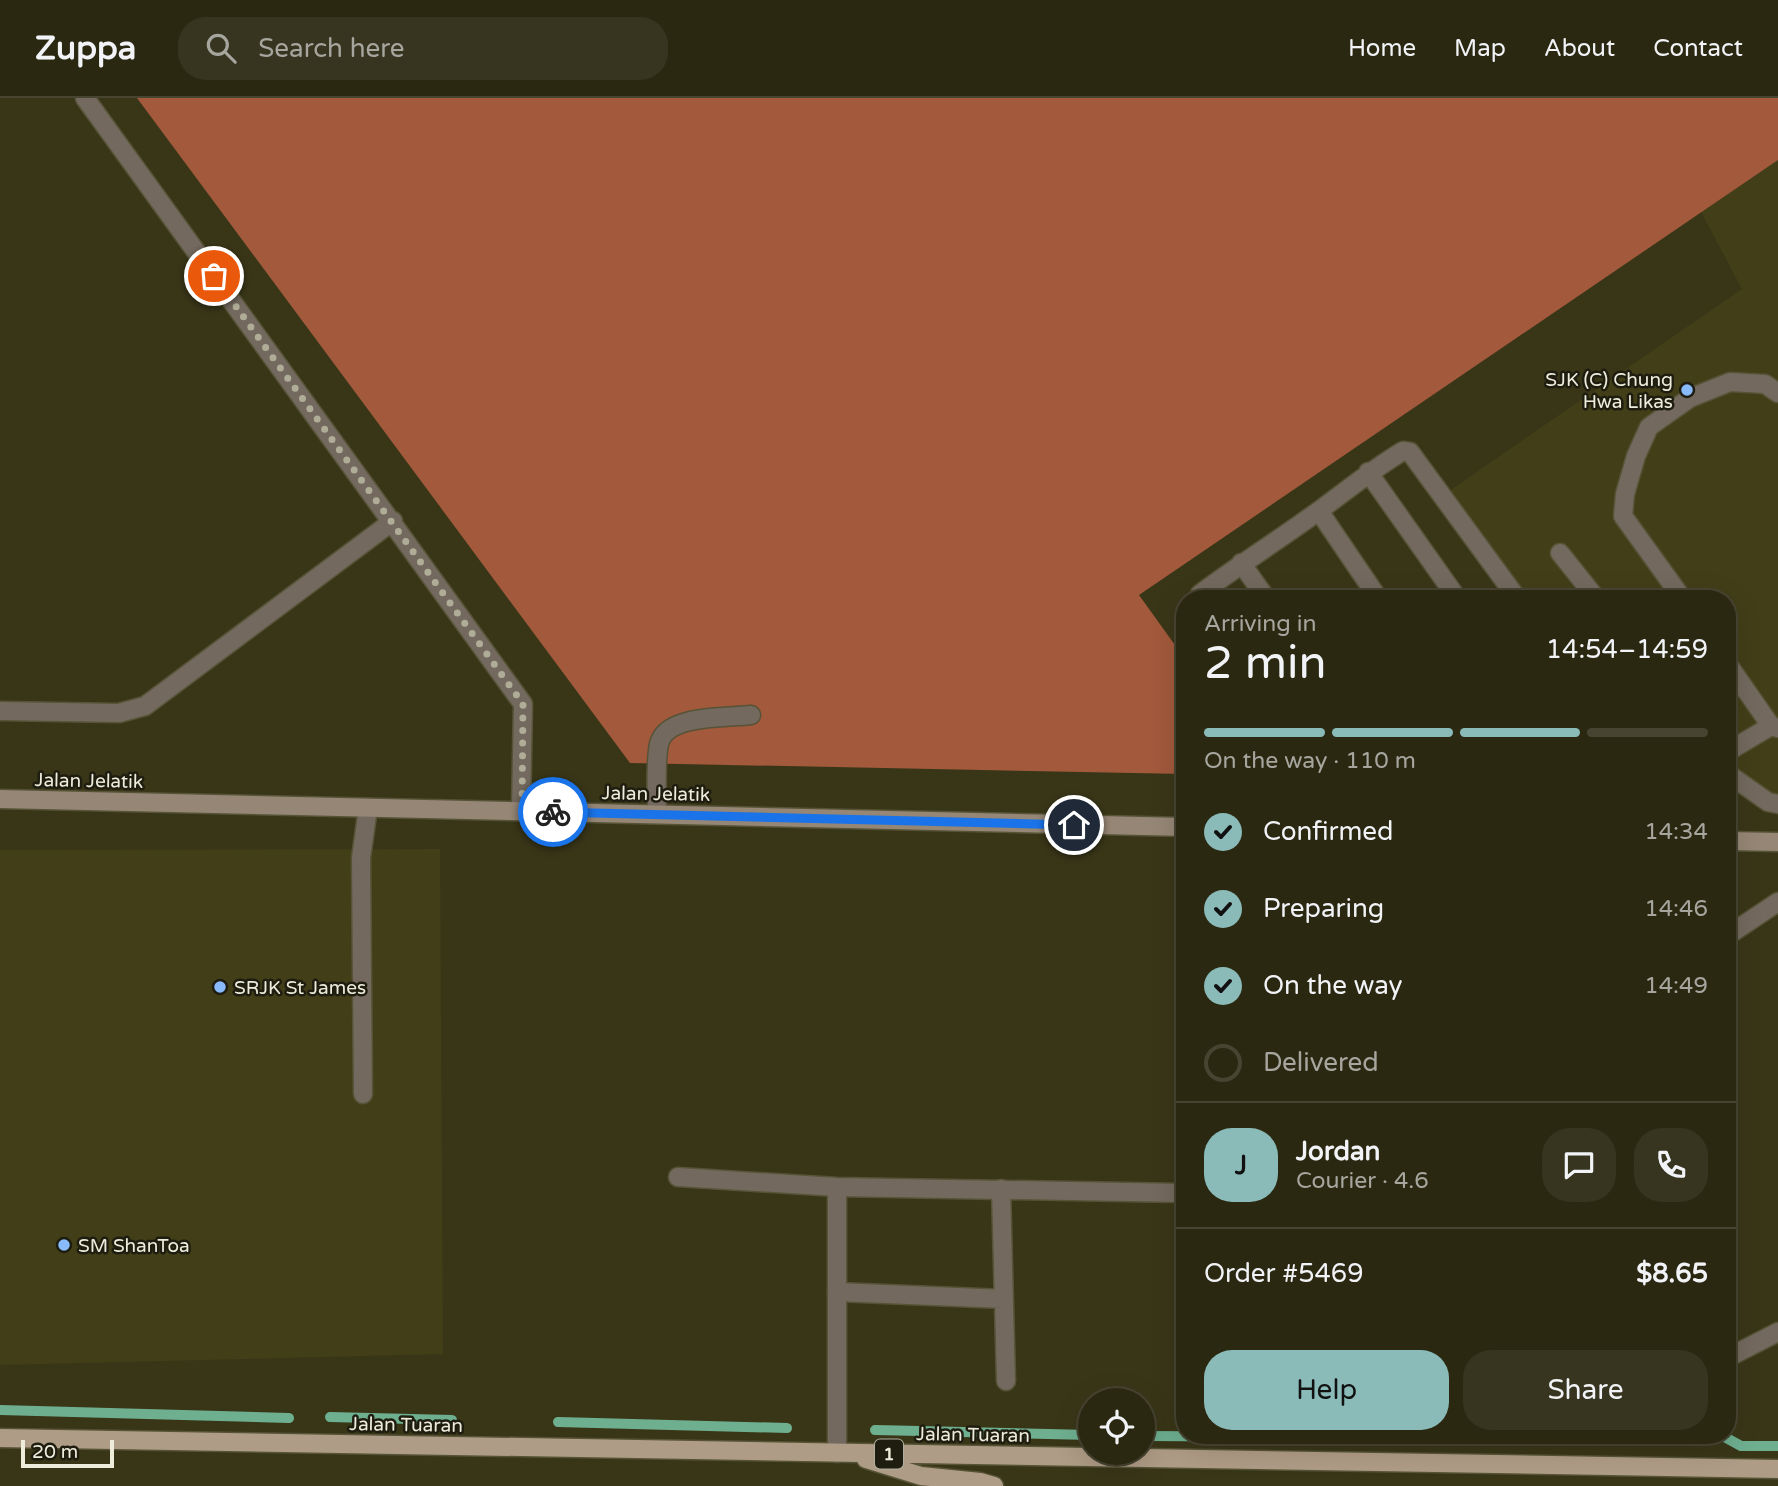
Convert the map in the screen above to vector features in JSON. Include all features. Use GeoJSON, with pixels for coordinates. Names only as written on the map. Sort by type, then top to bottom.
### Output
{"type":"FeatureCollection","features":[{"type":"Feature","properties":{"kind":"main road","name":"Jalan Tuaran"},"geometry":{"type":"LineString","coordinates":[[0,1438],[1778,1469]]}},
{"type":"Feature","properties":{"kind":"main road"},"geometry":{"type":"LineString","coordinates":[[842,1453],[921,1476],[994,1486]]}},
{"type":"Feature","properties":{"kind":"street"},"geometry":{"type":"LineString","coordinates":[[85,98],[523,704],[522,811]]}},
{"type":"Feature","properties":{"kind":"street"},"geometry":{"type":"LineString","coordinates":[[1676,590],[1623,516],[1625,494],[1636,456],[1649,427],[1690,398],[1730,382],[1765,384],[1778,393]]}},
{"type":"Feature","properties":{"kind":"street"},"geometry":{"type":"LineString","coordinates":[[1205,590],[1319,511],[1368,472],[1403,451],[1410,452],[1511,590]]}},
{"type":"Feature","properties":{"kind":"street"},"geometry":{"type":"LineString","coordinates":[[1368,472],[1451,590]]}},
{"type":"Feature","properties":{"kind":"street"},"geometry":{"type":"LineString","coordinates":[[1319,511],[1373,590]]}},
{"type":"Feature","properties":{"kind":"street"},"geometry":{"type":"LineString","coordinates":[[0,711],[119,713],[145,706],[393,521]]}},
{"type":"Feature","properties":{"kind":"street"},"geometry":{"type":"LineString","coordinates":[[1560,553],[1590,590]]}},
{"type":"Feature","properties":{"kind":"street"},"geometry":{"type":"LineString","coordinates":[[1241,563],[1260,590]]}},
{"type":"Feature","properties":{"kind":"street"},"geometry":{"type":"LineString","coordinates":[[1736,675],[1775,727],[1736,747]]}},
{"type":"Feature","properties":{"kind":"street"},"geometry":{"type":"LineString","coordinates":[[657,814],[659,742],[669,729],[680,722],[751,715]]}},
{"type":"Feature","properties":{"kind":"street"},"geometry":{"type":"LineString","coordinates":[[1736,779],[1768,802],[1778,804]]}},
{"type":"Feature","properties":{"kind":"street","name":"Jalan Jelatik"},"geometry":{"type":"LineString","coordinates":[[0,799],[1176,827]]}},
{"type":"Feature","properties":{"kind":"street"},"geometry":{"type":"LineString","coordinates":[[363,1094],[360,858],[368,808]]}},
{"type":"Feature","properties":{"kind":"street"},"geometry":{"type":"LineString","coordinates":[[1736,841],[1778,842]]}},
{"type":"Feature","properties":{"kind":"street"},"geometry":{"type":"LineString","coordinates":[[1736,930],[1778,902]]}},
{"type":"Feature","properties":{"kind":"street"},"geometry":{"type":"LineString","coordinates":[[678,1177],[837,1187],[1176,1193]]}},
{"type":"Feature","properties":{"kind":"street"},"geometry":{"type":"LineString","coordinates":[[837,1187],[842,1453]]}},
{"type":"Feature","properties":{"kind":"street"},"geometry":{"type":"LineString","coordinates":[[1002,1189],[1006,1381]]}},
{"type":"Feature","properties":{"kind":"street"},"geometry":{"type":"LineString","coordinates":[[837,1292],[1004,1299]]}},
{"type":"Feature","properties":{"kind":"street"},"geometry":{"type":"LineString","coordinates":[[1736,1353],[1778,1332]]}},
{"type":"Feature","properties":{"kind":"shaded area"},"geometry":{"type":"Polygon","coordinates":[[[137,98],[1778,98],[1778,160],[1139,595],[1176,646],[1176,774],[630,763],[137,98]]]}},
{"type":"Feature","properties":{"kind":"shaded area","name":"SJK (C) Chung Hwa Likas"},"geometry":{"type":"Polygon","coordinates":[[[1778,160],[1778,797],[1736,786],[1736,590],[1519,590],[1449,491],[1742,289],[1701,212],[1778,160]]]}},
{"type":"Feature","properties":{"kind":"shaded area","name":"SRJK St James"},"geometry":{"type":"Polygon","coordinates":[[[440,849],[443,1354],[0,1365],[0,850],[440,849]]]}},
{"type":"Feature","properties":{"kind":"waterway"},"geometry":{"type":"LineString","coordinates":[[0,1410],[289,1418]]}},
{"type":"Feature","properties":{"kind":"waterway"},"geometry":{"type":"LineString","coordinates":[[330,1417],[452,1420]]}},
{"type":"Feature","properties":{"kind":"waterway"},"geometry":{"type":"LineString","coordinates":[[558,1422],[787,1428]]}},
{"type":"Feature","properties":{"kind":"waterway"},"geometry":{"type":"LineString","coordinates":[[875,1430],[1078,1435]]}},
{"type":"Feature","properties":{"kind":"waterway"},"geometry":{"type":"LineString","coordinates":[[1155,1436],[1176,1436]]}},
{"type":"Feature","properties":{"kind":"waterway"},"geometry":{"type":"LineString","coordinates":[[1736,1443],[1741,1446],[1778,1446]]}},
{"type":"Feature","properties":{"kind":"way so far"},"geometry":{"type":"LineString","coordinates":[[214,276],[523,704],[522,811],[553,812]]}},
{"type":"Feature","properties":{"kind":"place","name":"SJK (C) Chung Hwa Likas"},"geometry":{"type":"Point","coordinates":[1687,390]}},
{"type":"Feature","properties":{"kind":"place","name":"SRJK St James"},"geometry":{"type":"Point","coordinates":[220,987]}},
{"type":"Feature","properties":{"kind":"place","name":"SM ShanToa"},"geometry":{"type":"Point","coordinates":[64,1245]}},
{"type":"Feature","properties":{"kind":"route"},"geometry":{"type":"LineString","coordinates":[[553,812],[1074,825]]}}]}
